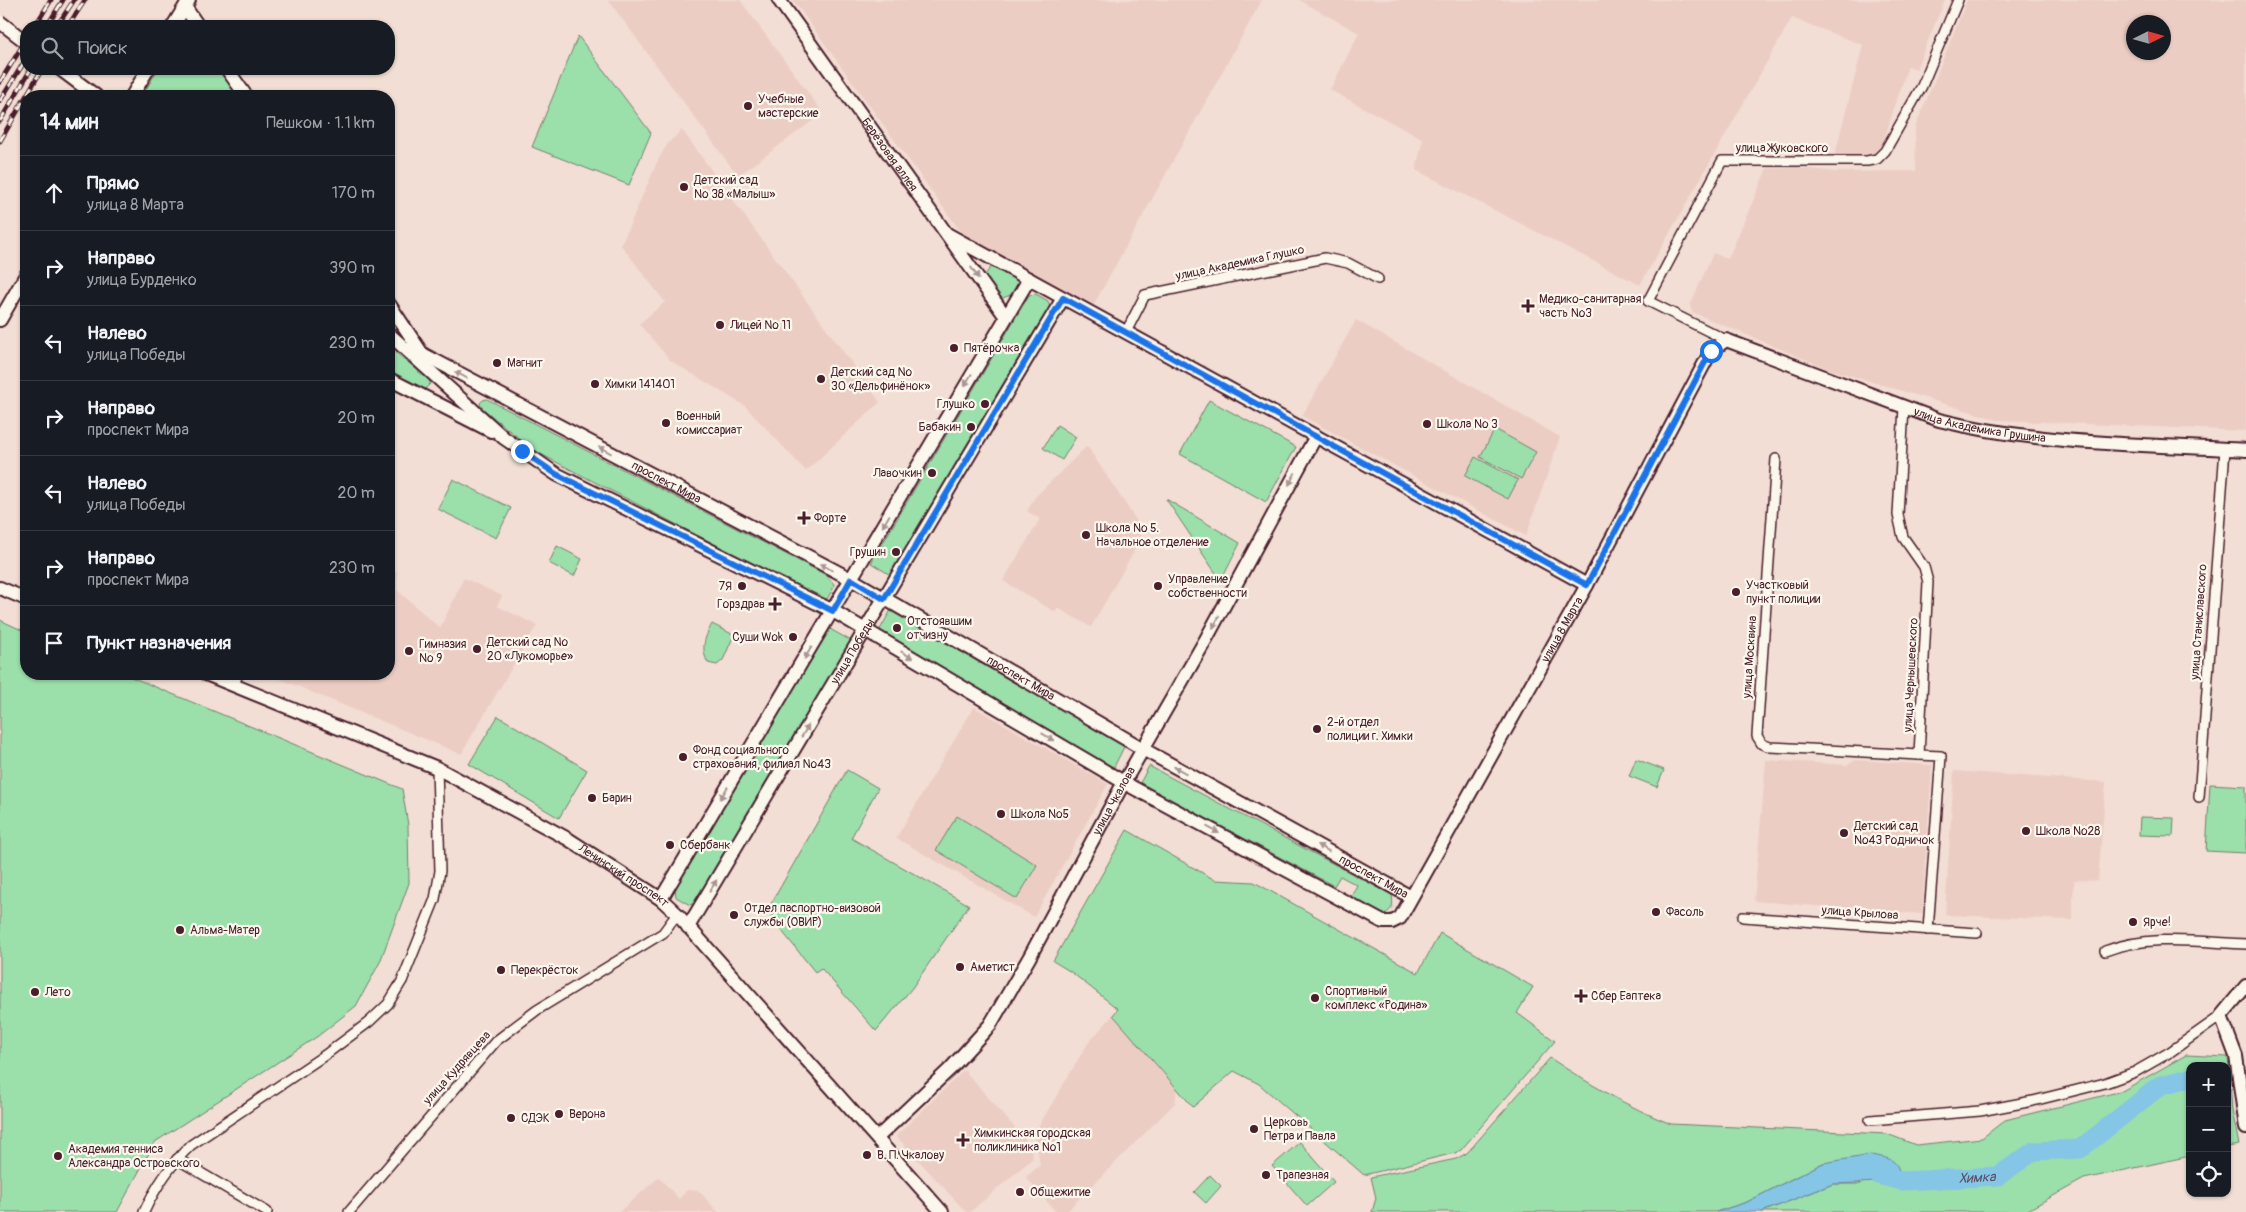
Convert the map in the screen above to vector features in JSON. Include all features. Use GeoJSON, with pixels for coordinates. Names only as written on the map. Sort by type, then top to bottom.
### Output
{"type":"FeatureCollection","features":[{"type":"Feature","properties":{"kind":"street","name":"Берёзовая аллея"},"geometry":{"type":"LineString","coordinates":[[778,0],[947,234],[1587,585]]}},
{"type":"Feature","properties":{"kind":"street","name":"улица Жуковского"},"geometry":{"type":"LineString","coordinates":[[1726,340],[1648,301],[1722,161],[1867,160],[1877,158],[1885,151],[1922,86],[1958,0]]}},
{"type":"Feature","properties":{"kind":"street"},"geometry":{"type":"LineString","coordinates":[[177,20],[187,4]]}},
{"type":"Feature","properties":{"kind":"street"},"geometry":{"type":"LineString","coordinates":[[187,4],[195,20]]}},
{"type":"Feature","properties":{"kind":"street"},"geometry":{"type":"LineString","coordinates":[[0,22],[20,37]]}},
{"type":"Feature","properties":{"kind":"street"},"geometry":{"type":"LineString","coordinates":[[68,75],[88,90]]}},
{"type":"Feature","properties":{"kind":"street"},"geometry":{"type":"LineString","coordinates":[[136,90],[144,75]]}},
{"type":"Feature","properties":{"kind":"street"},"geometry":{"type":"LineString","coordinates":[[231,75],[242,90]]}},
{"type":"Feature","properties":{"kind":"street"},"geometry":{"type":"LineString","coordinates":[[947,234],[1006,317]]}},
{"type":"Feature","properties":{"kind":"street","name":"улица Академика Глушко"},"geometry":{"type":"LineString","coordinates":[[1126,332],[1145,296],[1233,276],[1325,258],[1348,263],[1378,279]]}},
{"type":"Feature","properties":{"kind":"street"},"geometry":{"type":"LineString","coordinates":[[661,899],[1029,279]]}},
{"type":"Feature","properties":{"kind":"street"},"geometry":{"type":"LineString","coordinates":[[0,320],[20,285]]}},
{"type":"Feature","properties":{"kind":"street","name":"улица Победы"},"geometry":{"type":"LineString","coordinates":[[688,927],[1063,298]]}},
{"type":"Feature","properties":{"kind":"street"},"geometry":{"type":"LineString","coordinates":[[395,313],[424,355]]}},
{"type":"Feature","properties":{"kind":"street","name":"проспект Мира"},"geometry":{"type":"LineString","coordinates":[[395,338],[424,355],[851,579],[1143,749],[1411,897],[1400,918],[1392,922],[1383,922],[1124,782],[833,611],[556,474],[504,438],[395,339]]}},
{"type":"Feature","properties":{"kind":"street","name":"улица Академика Грушина"},"geometry":{"type":"LineString","coordinates":[[1726,340],[1939,420],[1973,429],[2039,439],[2246,450]]}},
{"type":"Feature","properties":{"kind":"street","name":"улица 8 Марта"},"geometry":{"type":"LineString","coordinates":[[1411,897],[1587,585],[1711,351],[1726,340]]}},
{"type":"Feature","properties":{"kind":"street"},"geometry":{"type":"LineString","coordinates":[[395,382],[432,403],[504,438]]}},
{"type":"Feature","properties":{"kind":"street","name":"улица Чернышевского"},"geometry":{"type":"LineString","coordinates":[[1904,407],[1898,515],[1903,537],[1924,567],[1928,582],[1919,755]]}},
{"type":"Feature","properties":{"kind":"street","name":"улица Чкалова"},"geometry":{"type":"LineString","coordinates":[[877,1138],[950,1069],[990,1025],[1124,782],[1205,641],[1316,436]]}},
{"type":"Feature","properties":{"kind":"street","name":"улица Станиславского"},"geometry":{"type":"LineString","coordinates":[[2198,797],[2225,449]]}},
{"type":"Feature","properties":{"kind":"street","name":"улица Москвина"},"geometry":{"type":"LineString","coordinates":[[1776,459],[1756,736],[1762,744],[1770,747],[1919,755]]}},
{"type":"Feature","properties":{"kind":"street"},"geometry":{"type":"LineString","coordinates":[[0,588],[20,596]]}},
{"type":"Feature","properties":{"kind":"street","name":"Ленинский проспект"},"geometry":{"type":"LineString","coordinates":[[238,680],[437,768],[568,839],[661,899],[678,914],[942,1212]]}},
{"type":"Feature","properties":{"kind":"street"},"geometry":{"type":"LineString","coordinates":[[1919,755],[1941,756],[1928,930]]}},
{"type":"Feature","properties":{"kind":"street"},"geometry":{"type":"LineString","coordinates":[[144,1212],[155,1187],[177,1159],[191,1145],[325,1055],[369,1022],[388,1004],[402,981],[435,899],[440,871],[437,768]]}},
{"type":"Feature","properties":{"kind":"street","name":"улица Кудрявцева"},"geometry":{"type":"LineString","coordinates":[[349,1212],[496,1041],[537,1010],[663,934],[678,914]]}},
{"type":"Feature","properties":{"kind":"street","name":"улица Крылова"},"geometry":{"type":"LineString","coordinates":[[1742,917],[1977,933]]}},
{"type":"Feature","properties":{"kind":"street"},"geometry":{"type":"LineString","coordinates":[[2105,951],[2124,944],[2159,940],[2246,944]]}},
{"type":"Feature","properties":{"kind":"street"},"geometry":{"type":"LineString","coordinates":[[1870,1120],[1980,1111],[2032,1101],[2105,1083],[2136,1072],[2170,1052],[2221,1016],[2246,986]]}},
{"type":"Feature","properties":{"kind":"street"},"geometry":{"type":"LineString","coordinates":[[2221,1016],[2236,1056],[2246,1128]]}},
{"type":"Feature","properties":{"kind":"street"},"geometry":{"type":"LineString","coordinates":[[177,1159],[266,1212]]}},
{"type":"Feature","properties":{"kind":"shaded area"},"geometry":{"type":"Polygon","coordinates":[[[608,0],[740,0],[823,113],[738,176],[608,0]]]}},
{"type":"Feature","properties":{"kind":"shaded area"},"geometry":{"type":"Polygon","coordinates":[[[793,0],[1262,0],[1093,306],[966,239],[793,0]]]}},
{"type":"Feature","properties":{"kind":"shaded area"},"geometry":{"type":"Polygon","coordinates":[[[1299,0],[1945,0],[1916,69],[1908,66],[1881,149],[1877,154],[1870,157],[1830,159],[1835,154],[1863,45],[1792,18],[1640,285],[1416,170],[1423,139],[1330,90],[1359,33],[1299,0]]]}},
{"type":"Feature","properties":{"kind":"shaded area"},"geometry":{"type":"Polygon","coordinates":[[[1967,0],[2246,0],[2246,431],[1998,420],[1826,368],[1692,312],[1690,306],[1713,253],[1728,259],[1767,168],[1795,167],[1835,172],[1916,171],[1915,128],[1967,0]]]}},
{"type":"Feature","properties":{"kind":"shaded area"},"geometry":{"type":"Polygon","coordinates":[[[682,130],[880,402],[806,471],[745,406],[671,361],[639,324],[665,302],[621,245],[659,158],[669,142],[682,130]]]}},
{"type":"Feature","properties":{"kind":"shaded area","name":"Школа № 3"},"geometry":{"type":"Polygon","coordinates":[[[1356,320],[1560,437],[1526,536],[1302,416],[1356,320]]]}},
{"type":"Feature","properties":{"kind":"shaded area","name":"Школа № 5. Начальное отделение"},"geometry":{"type":"Polygon","coordinates":[[[1087,446],[1142,529],[1140,541],[1091,627],[1058,608],[1055,612],[1003,581],[1040,519],[1027,511],[1035,497],[1087,446]]]}},
{"type":"Feature","properties":{"kind":"shaded area","name":"Детский сад № 20 «Лукоморье»"},"geometry":{"type":"Polygon","coordinates":[[[395,571],[397,572],[397,590],[440,628],[464,578],[502,596],[497,606],[537,625],[461,754],[282,680],[395,680],[395,571]]]}},
{"type":"Feature","properties":{"kind":"shaded area","name":"Школа №5"},"geometry":{"type":"Polygon","coordinates":[[[974,707],[1108,784],[1034,917],[896,838],[974,707]]]}},
{"type":"Feature","properties":{"kind":"shaded area","name":"Детский сад №43 Родничок"},"geometry":{"type":"Polygon","coordinates":[[[1766,760],[1847,765],[1856,760],[1932,765],[1922,914],[1754,901],[1766,760]]]}},
{"type":"Feature","properties":{"kind":"shaded area","name":"Школа №28"},"geometry":{"type":"Polygon","coordinates":[[[1954,771],[2106,782],[2098,881],[2074,880],[2072,920],[1945,915],[1954,771]]]}},
{"type":"Feature","properties":{"kind":"shaded area"},"geometry":{"type":"Polygon","coordinates":[[[1113,1015],[1177,1089],[1175,1103],[1066,1212],[1056,1212],[1026,1177],[1040,1165],[1035,1132],[1088,1043],[1113,1015]]]}},
{"type":"Feature","properties":{"kind":"shaded area","name":"Химкинская городская поликлиника №1"},"geometry":{"type":"Polygon","coordinates":[[[964,1070],[1030,1145],[1033,1158],[970,1212],[966,1212],[896,1136],[964,1070]]]}},
{"type":"Feature","properties":{"kind":"shaded area"},"geometry":{"type":"Polygon","coordinates":[[[659,1177],[679,1199],[687,1190],[699,1191],[718,1212],[619,1212],[659,1177]]]}},
{"type":"Feature","properties":{"kind":"green space"},"geometry":{"type":"Polygon","coordinates":[[[578,36],[651,133],[629,185],[532,147],[578,36]]]}},
{"type":"Feature","properties":{"kind":"green space"},"geometry":{"type":"Polygon","coordinates":[[[154,75],[222,75],[234,90],[146,90],[154,75]]]}},
{"type":"Feature","properties":{"kind":"green space"},"geometry":{"type":"Polygon","coordinates":[[[991,267],[1004,269],[1014,274],[1018,281],[1013,294],[1000,299],[984,276],[991,267]]]}},
{"type":"Feature","properties":{"kind":"green space"},"geometry":{"type":"Polygon","coordinates":[[[1036,294],[1048,301],[1050,308],[892,576],[871,563],[1029,295],[1036,294]]]}},
{"type":"Feature","properties":{"kind":"green space"},"geometry":{"type":"Polygon","coordinates":[[[395,352],[429,379],[430,384],[424,390],[395,377],[395,352]]]}},
{"type":"Feature","properties":{"kind":"green space"},"geometry":{"type":"Polygon","coordinates":[[[487,399],[826,575],[834,584],[833,589],[827,599],[820,599],[533,450],[481,407],[480,403],[487,399]]]}},
{"type":"Feature","properties":{"kind":"green space"},"geometry":{"type":"Polygon","coordinates":[[[1209,400],[1296,447],[1266,502],[1180,454],[1209,400]]]}},
{"type":"Feature","properties":{"kind":"green space"},"geometry":{"type":"Polygon","coordinates":[[[1057,425],[1076,437],[1062,460],[1043,448],[1057,425]]]}},
{"type":"Feature","properties":{"kind":"green space"},"geometry":{"type":"Polygon","coordinates":[[[1495,429],[1536,452],[1521,479],[1480,457],[1495,429]]]}},
{"type":"Feature","properties":{"kind":"green space"},"geometry":{"type":"Polygon","coordinates":[[[1475,457],[1518,480],[1508,499],[1465,476],[1475,457]]]}},
{"type":"Feature","properties":{"kind":"green space"},"geometry":{"type":"Polygon","coordinates":[[[453,479],[511,508],[496,538],[438,509],[453,479]]]}},
{"type":"Feature","properties":{"kind":"green space"},"geometry":{"type":"Polygon","coordinates":[[[1166,499],[1240,543],[1221,581],[1166,499]]]}},
{"type":"Feature","properties":{"kind":"green space"},"geometry":{"type":"Polygon","coordinates":[[[557,546],[582,559],[574,576],[549,563],[557,546]]]}},
{"type":"Feature","properties":{"kind":"green space"},"geometry":{"type":"Polygon","coordinates":[[[891,610],[1125,745],[1112,771],[878,633],[891,610]]]}},
{"type":"Feature","properties":{"kind":"green space"},"geometry":{"type":"Polygon","coordinates":[[[0,620],[20,629],[20,680],[139,680],[402,789],[408,825],[409,883],[380,962],[356,1006],[318,1036],[155,1142],[117,1212],[0,1212],[0,620]]]}},
{"type":"Feature","properties":{"kind":"green space"},"geometry":{"type":"Polygon","coordinates":[[[712,624],[734,635],[723,660],[717,665],[708,663],[704,652],[706,638],[712,624]]]}},
{"type":"Feature","properties":{"kind":"green space"},"geometry":{"type":"Polygon","coordinates":[[[830,629],[853,642],[697,902],[690,905],[676,897],[675,889],[830,629]]]}},
{"type":"Feature","properties":{"kind":"green space"},"geometry":{"type":"Polygon","coordinates":[[[498,716],[587,770],[559,818],[469,764],[498,716]]]}},
{"type":"Feature","properties":{"kind":"green space"},"geometry":{"type":"Polygon","coordinates":[[[1636,759],[1664,770],[1657,787],[1629,776],[1636,759]]]}},
{"type":"Feature","properties":{"kind":"green space"},"geometry":{"type":"Polygon","coordinates":[[[1149,766],[1392,895],[1393,903],[1391,908],[1381,916],[1350,899],[1357,885],[1340,876],[1334,886],[1140,783],[1149,766]]]}},
{"type":"Feature","properties":{"kind":"green space"},"geometry":{"type":"Polygon","coordinates":[[[847,770],[878,788],[851,838],[969,905],[912,988],[876,1031],[821,968],[815,972],[773,920],[770,912],[772,902],[847,770]]]}},
{"type":"Feature","properties":{"kind":"green space"},"geometry":{"type":"Polygon","coordinates":[[[2210,784],[2246,786],[2246,853],[2206,851],[2210,784]]]}},
{"type":"Feature","properties":{"kind":"green space"},"geometry":{"type":"Polygon","coordinates":[[[957,816],[1037,865],[1017,899],[936,850],[957,816]]]}},
{"type":"Feature","properties":{"kind":"green space"},"geometry":{"type":"Polygon","coordinates":[[[2140,817],[2174,818],[2173,836],[2139,835],[2140,817]]]}},
{"type":"Feature","properties":{"kind":"green space","name":"Спортивный комплекс «Родина»"},"geometry":{"type":"Polygon","coordinates":[[[1127,830],[1215,880],[1254,882],[1418,973],[1440,933],[1533,987],[1517,1013],[1555,1041],[1461,1150],[1364,1175],[1259,1084],[1234,1071],[1193,1107],[1113,1015],[1118,1009],[1071,972],[1053,961],[1127,830]]]}},
{"type":"Feature","properties":{"kind":"green space"},"geometry":{"type":"Polygon","coordinates":[[[2186,1055],[2228,1057],[2228,1062],[2186,1062],[2186,1157],[2084,1179],[2024,1212],[1762,1212],[1833,1184],[1861,1184],[1823,1163],[1747,1202],[1716,1212],[1372,1212],[1376,1198],[1371,1177],[1456,1159],[1467,1153],[1550,1058],[1609,1094],[1671,1124],[1887,1134],[1916,1145],[1982,1138],[2005,1120],[2122,1091],[2186,1055]]]}},
{"type":"Feature","properties":{"kind":"green space"},"geometry":{"type":"Polygon","coordinates":[[[2231,1097],[2232,1110],[2239,1145],[2231,1146],[2231,1097]]]}},
{"type":"Feature","properties":{"kind":"green space"},"geometry":{"type":"Polygon","coordinates":[[[1300,1142],[1334,1182],[1307,1206],[1272,1166],[1300,1142]]]}},
{"type":"Feature","properties":{"kind":"green space"},"geometry":{"type":"Polygon","coordinates":[[[1210,1175],[1221,1186],[1206,1203],[1194,1192],[1210,1175]]]}},
{"type":"Feature","properties":{"kind":"water"},"geometry":{"type":"Polygon","coordinates":[[[1871,1155],[1889,1159],[1896,1164],[1902,1181],[1833,1184],[1762,1212],[1716,1212],[1747,1202],[1823,1163],[1871,1155]]]}},
{"type":"Feature","properties":{"kind":"waterway","name":"Химка"},"geometry":{"type":"LineString","coordinates":[[1878,1175],[1902,1181],[1998,1176],[2034,1151],[2080,1149],[2161,1085],[2186,1079]]}},
{"type":"Feature","properties":{"kind":"railway"},"geometry":{"type":"LineString","coordinates":[[39,20],[51,0]]}},
{"type":"Feature","properties":{"kind":"railway"},"geometry":{"type":"LineString","coordinates":[[51,20],[63,0]]}},
{"type":"Feature","properties":{"kind":"railway"},"geometry":{"type":"LineString","coordinates":[[61,20],[74,0]]}},
{"type":"Feature","properties":{"kind":"railway"},"geometry":{"type":"LineString","coordinates":[[72,20],[85,0]]}},
{"type":"Feature","properties":{"kind":"railway"},"geometry":{"type":"LineString","coordinates":[[0,82],[20,50]]}},
{"type":"Feature","properties":{"kind":"railway"},"geometry":{"type":"LineString","coordinates":[[0,101],[20,69]]}},
{"type":"Feature","properties":{"kind":"railway"},"geometry":{"type":"LineString","coordinates":[[0,121],[27,75]]}},
{"type":"Feature","properties":{"kind":"railway"},"geometry":{"type":"LineString","coordinates":[[30,90],[38,75]]}},
{"type":"Feature","properties":{"kind":"railway"},"geometry":{"type":"LineString","coordinates":[[0,141],[20,107]]}},
{"type":"Feature","properties":{"kind":"place","name":"Учебные мастерские"},"geometry":{"type":"Point","coordinates":[748,106]}},
{"type":"Feature","properties":{"kind":"place","name":"Детский сад № 38 «Малыш»"},"geometry":{"type":"Point","coordinates":[684,187]}},
{"type":"Feature","properties":{"kind":"place","name":"Медико-санитарная часть №3"},"geometry":{"type":"Point","coordinates":[1528,306]}},
{"type":"Feature","properties":{"kind":"place","name":"Лицей № 11"},"geometry":{"type":"Point","coordinates":[720,325]}},
{"type":"Feature","properties":{"kind":"place","name":"Пятёрочка"},"geometry":{"type":"Point","coordinates":[954,348]}},
{"type":"Feature","properties":{"kind":"place","name":"Магнит"},"geometry":{"type":"Point","coordinates":[497,363]}},
{"type":"Feature","properties":{"kind":"place","name":"Детский сад № 30 «Дельфинёнок»"},"geometry":{"type":"Point","coordinates":[821,379]}},
{"type":"Feature","properties":{"kind":"place","name":"Химки 141401"},"geometry":{"type":"Point","coordinates":[595,384]}},
{"type":"Feature","properties":{"kind":"place","name":"Глушко"},"geometry":{"type":"Point","coordinates":[985,404]}},
{"type":"Feature","properties":{"kind":"place","name":"Военный комиссариат"},"geometry":{"type":"Point","coordinates":[666,423]}},
{"type":"Feature","properties":{"kind":"place","name":"Школа № 3"},"geometry":{"type":"Point","coordinates":[1427,424]}},
{"type":"Feature","properties":{"kind":"place","name":"Бабакин"},"geometry":{"type":"Point","coordinates":[971,427]}},
{"type":"Feature","properties":{"kind":"place","name":"Лавочкин"},"geometry":{"type":"Point","coordinates":[932,473]}},
{"type":"Feature","properties":{"kind":"place","name":"Форте"},"geometry":{"type":"Point","coordinates":[804,518]}},
{"type":"Feature","properties":{"kind":"place","name":"Школа № 5. Начальное отделение"},"geometry":{"type":"Point","coordinates":[1086,535]}},
{"type":"Feature","properties":{"kind":"place","name":"Грушин"},"geometry":{"type":"Point","coordinates":[896,552]}},
{"type":"Feature","properties":{"kind":"place","name":"7Я"},"geometry":{"type":"Point","coordinates":[742,586]}},
{"type":"Feature","properties":{"kind":"place","name":"Управление собственности"},"geometry":{"type":"Point","coordinates":[1158,586]}},
{"type":"Feature","properties":{"kind":"place","name":"Участковый пункт полиции"},"geometry":{"type":"Point","coordinates":[1736,592]}},
{"type":"Feature","properties":{"kind":"place","name":"Горздрав"},"geometry":{"type":"Point","coordinates":[775,604]}},
{"type":"Feature","properties":{"kind":"place","name":"Отстоявшим отчизну"},"geometry":{"type":"Point","coordinates":[897,628]}},
{"type":"Feature","properties":{"kind":"place","name":"Суши Wok"},"geometry":{"type":"Point","coordinates":[793,637]}},
{"type":"Feature","properties":{"kind":"place","name":"Детский сад № 20 «Лукоморье»"},"geometry":{"type":"Point","coordinates":[477,649]}},
{"type":"Feature","properties":{"kind":"place","name":"Гимназия № 9"},"geometry":{"type":"Point","coordinates":[409,651]}},
{"type":"Feature","properties":{"kind":"place","name":"2-й отдел полиции г. Химки"},"geometry":{"type":"Point","coordinates":[1317,729]}},
{"type":"Feature","properties":{"kind":"place","name":"Фонд социального страхования, филиал №43"},"geometry":{"type":"Point","coordinates":[683,757]}},
{"type":"Feature","properties":{"kind":"place","name":"Барин"},"geometry":{"type":"Point","coordinates":[592,798]}},
{"type":"Feature","properties":{"kind":"place","name":"Школа №5"},"geometry":{"type":"Point","coordinates":[1001,814]}},
{"type":"Feature","properties":{"kind":"place","name":"Школа №28"},"geometry":{"type":"Point","coordinates":[2026,831]}},
{"type":"Feature","properties":{"kind":"place","name":"Детский сад №43 Родничок"},"geometry":{"type":"Point","coordinates":[1844,833]}},
{"type":"Feature","properties":{"kind":"place","name":"Сбербанк"},"geometry":{"type":"Point","coordinates":[670,845]}},
{"type":"Feature","properties":{"kind":"place","name":"Фасоль"},"geometry":{"type":"Point","coordinates":[1656,912]}},
{"type":"Feature","properties":{"kind":"place","name":"Отдел паспортно-визовой службы (ОВИР)"},"geometry":{"type":"Point","coordinates":[734,915]}},
{"type":"Feature","properties":{"kind":"place","name":"Ярче!"},"geometry":{"type":"Point","coordinates":[2133,922]}},
{"type":"Feature","properties":{"kind":"place","name":"Альма-Матер"},"geometry":{"type":"Point","coordinates":[180,930]}},
{"type":"Feature","properties":{"kind":"place","name":"Аметист"},"geometry":{"type":"Point","coordinates":[960,967]}},
{"type":"Feature","properties":{"kind":"place","name":"Перекрёсток"},"geometry":{"type":"Point","coordinates":[501,970]}},
{"type":"Feature","properties":{"kind":"place","name":"Лето"},"geometry":{"type":"Point","coordinates":[35,992]}},
{"type":"Feature","properties":{"kind":"place","name":"Сбер Еаптека"},"geometry":{"type":"Point","coordinates":[1581,996]}},
{"type":"Feature","properties":{"kind":"place","name":"Спортивный комплекс «Родина»"},"geometry":{"type":"Point","coordinates":[1315,998]}},
{"type":"Feature","properties":{"kind":"place","name":"Верона"},"geometry":{"type":"Point","coordinates":[559,1114]}},
{"type":"Feature","properties":{"kind":"place","name":"СДЭК"},"geometry":{"type":"Point","coordinates":[511,1118]}},
{"type":"Feature","properties":{"kind":"place","name":"Церковь Петра и Павла"},"geometry":{"type":"Point","coordinates":[1254,1129]}},
{"type":"Feature","properties":{"kind":"place","name":"Химкинская городская поликлиника №1"},"geometry":{"type":"Point","coordinates":[963,1140]}},
{"type":"Feature","properties":{"kind":"place","name":"В. П. Чкалову"},"geometry":{"type":"Point","coordinates":[867,1155]}},
{"type":"Feature","properties":{"kind":"place","name":"Академия тенниса Александра Островского"},"geometry":{"type":"Point","coordinates":[58,1156]}},
{"type":"Feature","properties":{"kind":"place","name":"Трапезная"},"geometry":{"type":"Point","coordinates":[1266,1175]}},
{"type":"Feature","properties":{"kind":"place","name":"Общежитие"},"geometry":{"type":"Point","coordinates":[1020,1192]}},
{"type":"Feature","properties":{"kind":"route"},"geometry":{"type":"LineString","coordinates":[[522,451],[556,474],[833,611],[851,579],[884,599],[1063,298],[1587,585],[1711,351]]}}]}
